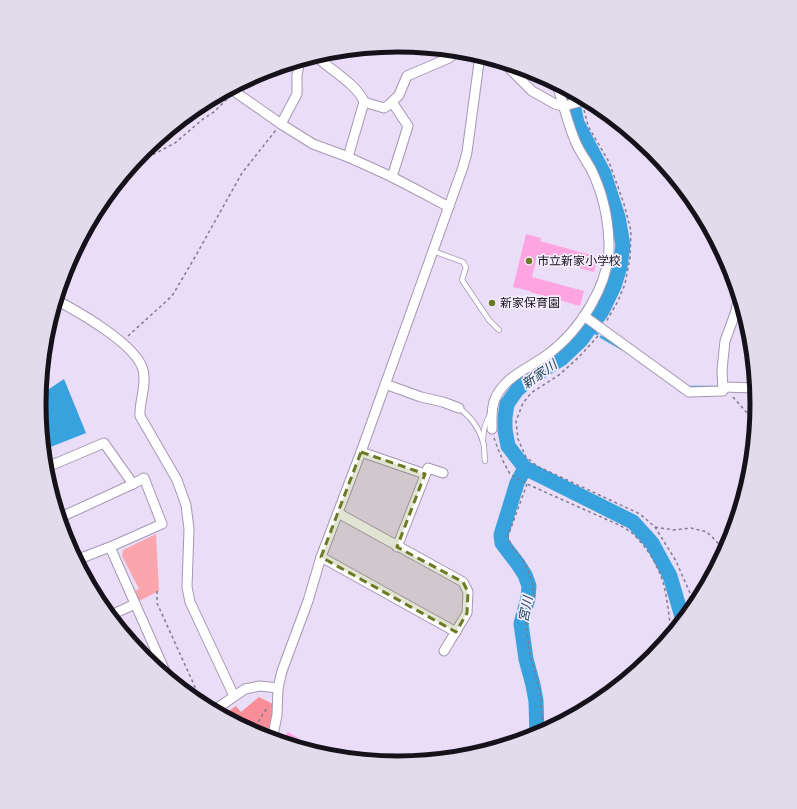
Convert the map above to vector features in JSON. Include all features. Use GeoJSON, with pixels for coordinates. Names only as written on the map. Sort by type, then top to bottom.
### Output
{"type":"FeatureCollection","features":[{"type":"Feature","properties":{"kind":"street"},"geometry":{"type":"LineString","coordinates":[[364,102],[384,108],[399,95],[407,76],[450,56]]}},
{"type":"Feature","properties":{"kind":"street"},"geometry":{"type":"LineString","coordinates":[[321,61],[354,87],[363,98],[364,102],[348,157]]}},
{"type":"Feature","properties":{"kind":"street"},"geometry":{"type":"LineString","coordinates":[[273,734],[277,715],[278,688],[282,671],[308,601],[321,557],[361,452],[463,167],[467,152],[479,62]]}},
{"type":"Feature","properties":{"kind":"street"},"geometry":{"type":"LineString","coordinates":[[281,124],[292,105],[296,94],[299,67]]}},
{"type":"Feature","properties":{"kind":"street"},"geometry":{"type":"LineString","coordinates":[[512,71],[532,91],[555,104],[564,106],[579,102]]}},
{"type":"Feature","properties":{"kind":"street"},"geometry":{"type":"LineString","coordinates":[[492,429],[492,410],[495,399],[501,389],[514,376],[559,346],[573,331],[594,299],[601,284],[607,264],[609,243],[606,215],[599,187],[576,144],[559,91]]}},
{"type":"Feature","properties":{"kind":"street"},"geometry":{"type":"LineString","coordinates":[[235,92],[313,144],[348,157],[392,177],[449,207]]}},
{"type":"Feature","properties":{"kind":"street"},"geometry":{"type":"LineString","coordinates":[[392,102],[408,126],[392,177]]}},
{"type":"Feature","properties":{"kind":"street"},"geometry":{"type":"LineString","coordinates":[[61,303],[95,323],[121,342],[129,348],[139,360],[143,370],[144,380],[140,416],[177,480],[186,505],[189,530],[187,587],[190,602],[234,696]]}},
{"type":"Feature","properties":{"kind":"street"},"geometry":{"type":"LineString","coordinates":[[723,389],[722,370],[725,341],[737,306]]}},
{"type":"Feature","properties":{"kind":"street"},"geometry":{"type":"LineString","coordinates":[[584,316],[689,392],[750,388]]}},
{"type":"Feature","properties":{"kind":"street"},"geometry":{"type":"LineString","coordinates":[[385,384],[420,397],[443,402],[459,408]]}},
{"type":"Feature","properties":{"kind":"street"},"geometry":{"type":"LineString","coordinates":[[52,465],[104,443],[133,484]]}},
{"type":"Feature","properties":{"kind":"street"},"geometry":{"type":"LineString","coordinates":[[361,452],[425,474]]}},
{"type":"Feature","properties":{"kind":"street"},"geometry":{"type":"LineString","coordinates":[[397,547],[428,468],[443,473]]}},
{"type":"Feature","properties":{"kind":"street"},"geometry":{"type":"LineString","coordinates":[[64,516],[144,478],[162,524],[81,558]]}},
{"type":"Feature","properties":{"kind":"street"},"geometry":{"type":"LineString","coordinates":[[338,513],[397,547],[463,582],[468,592],[467,612],[444,651]]}},
{"type":"Feature","properties":{"kind":"street"},"geometry":{"type":"LineString","coordinates":[[110,547],[163,667]]}},
{"type":"Feature","properties":{"kind":"street"},"geometry":{"type":"LineString","coordinates":[[321,557],[456,632]]}},
{"type":"Feature","properties":{"kind":"street"},"geometry":{"type":"LineString","coordinates":[[115,613],[135,604]]}},
{"type":"Feature","properties":{"kind":"street"},"geometry":{"type":"LineString","coordinates":[[218,707],[245,689],[260,686],[278,688]]}},
{"type":"Feature","properties":{"kind":"lane"},"geometry":{"type":"LineString","coordinates":[[433,251],[463,262],[466,267],[462,280],[489,320],[499,330]]}},
{"type":"Feature","properties":{"kind":"lane"},"geometry":{"type":"LineString","coordinates":[[459,408],[468,415],[475,424],[484,442]]}},
{"type":"Feature","properties":{"kind":"lane"},"geometry":{"type":"LineString","coordinates":[[485,461],[483,432],[492,410]]}},
{"type":"Feature","properties":{"kind":"path"},"geometry":{"type":"LineString","coordinates":[[146,158],[175,142],[214,112],[227,97]]}},
{"type":"Feature","properties":{"kind":"path"},"geometry":{"type":"LineString","coordinates":[[121,342],[172,296],[242,173],[281,124]]}},
{"type":"Feature","properties":{"kind":"path"},"geometry":{"type":"LineString","coordinates":[[603,329],[595,340],[579,356],[559,374],[531,393],[523,403],[516,421],[518,439],[526,457],[537,466],[640,514],[655,527],[679,567],[690,594],[690,602]]}},
{"type":"Feature","properties":{"kind":"path"},"geometry":{"type":"LineString","coordinates":[[723,389],[731,394],[750,417]]}},
{"type":"Feature","properties":{"kind":"path"},"geometry":{"type":"LineString","coordinates":[[492,429],[498,449],[510,474],[527,484],[619,525],[631,532],[649,553],[657,567],[664,585],[671,628]]}},
{"type":"Feature","properties":{"kind":"path"},"geometry":{"type":"LineString","coordinates":[[527,484],[508,536],[511,546],[523,560],[530,574],[533,586],[534,600],[526,625],[530,654],[540,691],[543,726]]}},
{"type":"Feature","properties":{"kind":"path"},"geometry":{"type":"LineString","coordinates":[[655,527],[674,530],[691,528],[707,532],[721,546]]}},
{"type":"Feature","properties":{"kind":"path"},"geometry":{"type":"LineString","coordinates":[[157,591],[157,603],[195,687],[192,690]]}},
{"type":"Feature","properties":{"kind":"path"},"geometry":{"type":"LineString","coordinates":[[256,726],[270,703]]}},
{"type":"Feature","properties":{"kind":"highlighted area"},"geometry":{"type":"Polygon","coordinates":[[[361,452],[425,474],[397,547],[463,582],[468,592],[467,613],[456,632],[321,557],[361,452]]]}},
{"type":"Feature","properties":{"kind":"shaded area"},"geometry":{"type":"Polygon","coordinates":[[[156,534],[159,591],[139,601],[135,591],[139,589],[122,556],[123,550],[156,534]]]}},
{"type":"Feature","properties":{"kind":"shaded area"},"geometry":{"type":"Polygon","coordinates":[[[259,697],[275,705],[269,732],[227,713],[236,706],[241,712],[259,697]]]}},
{"type":"Feature","properties":{"kind":"water"},"geometry":{"type":"Polygon","coordinates":[[[64,379],[86,433],[49,448],[47,391],[64,379]]]}},
{"type":"Feature","properties":{"kind":"building"},"geometry":{"type":"Polygon","coordinates":[[[526,234],[541,238],[540,241],[598,257],[594,272],[537,256],[532,277],[584,291],[580,306],[513,287],[526,234]]]}},
{"type":"Feature","properties":{"kind":"building"},"geometry":{"type":"Polygon","coordinates":[[[288,732],[298,738],[296,741],[284,737],[288,732]]]}},
{"type":"Feature","properties":{"kind":"waterway","name":"新家川"},"geometry":{"type":"LineString","coordinates":[[572,97],[577,123],[604,174],[618,217],[623,245],[620,267],[614,286],[602,311],[581,340],[561,359],[529,379],[517,390],[507,404],[505,430],[508,446],[525,468],[633,522],[652,543],[670,576],[681,615]]}},
{"type":"Feature","properties":{"kind":"waterway"},"geometry":{"type":"LineString","coordinates":[[589,329],[597,334]]}},
{"type":"Feature","properties":{"kind":"waterway"},"geometry":{"type":"LineString","coordinates":[[601,337],[622,349]]}},
{"type":"Feature","properties":{"kind":"waterway"},"geometry":{"type":"LineString","coordinates":[[689,387],[718,387]]}},
{"type":"Feature","properties":{"kind":"waterway","name":"宮川"},"geometry":{"type":"LineString","coordinates":[[525,468],[517,483],[501,535],[502,543],[525,575],[529,586],[528,598],[521,624],[526,659],[536,701],[537,728]]}},
{"type":"Feature","properties":{"kind":"place","name":"市立新家小学校"},"geometry":{"type":"Point","coordinates":[529,261]}},
{"type":"Feature","properties":{"kind":"place","name":"新家保育園"},"geometry":{"type":"Point","coordinates":[492,303]}}]}
